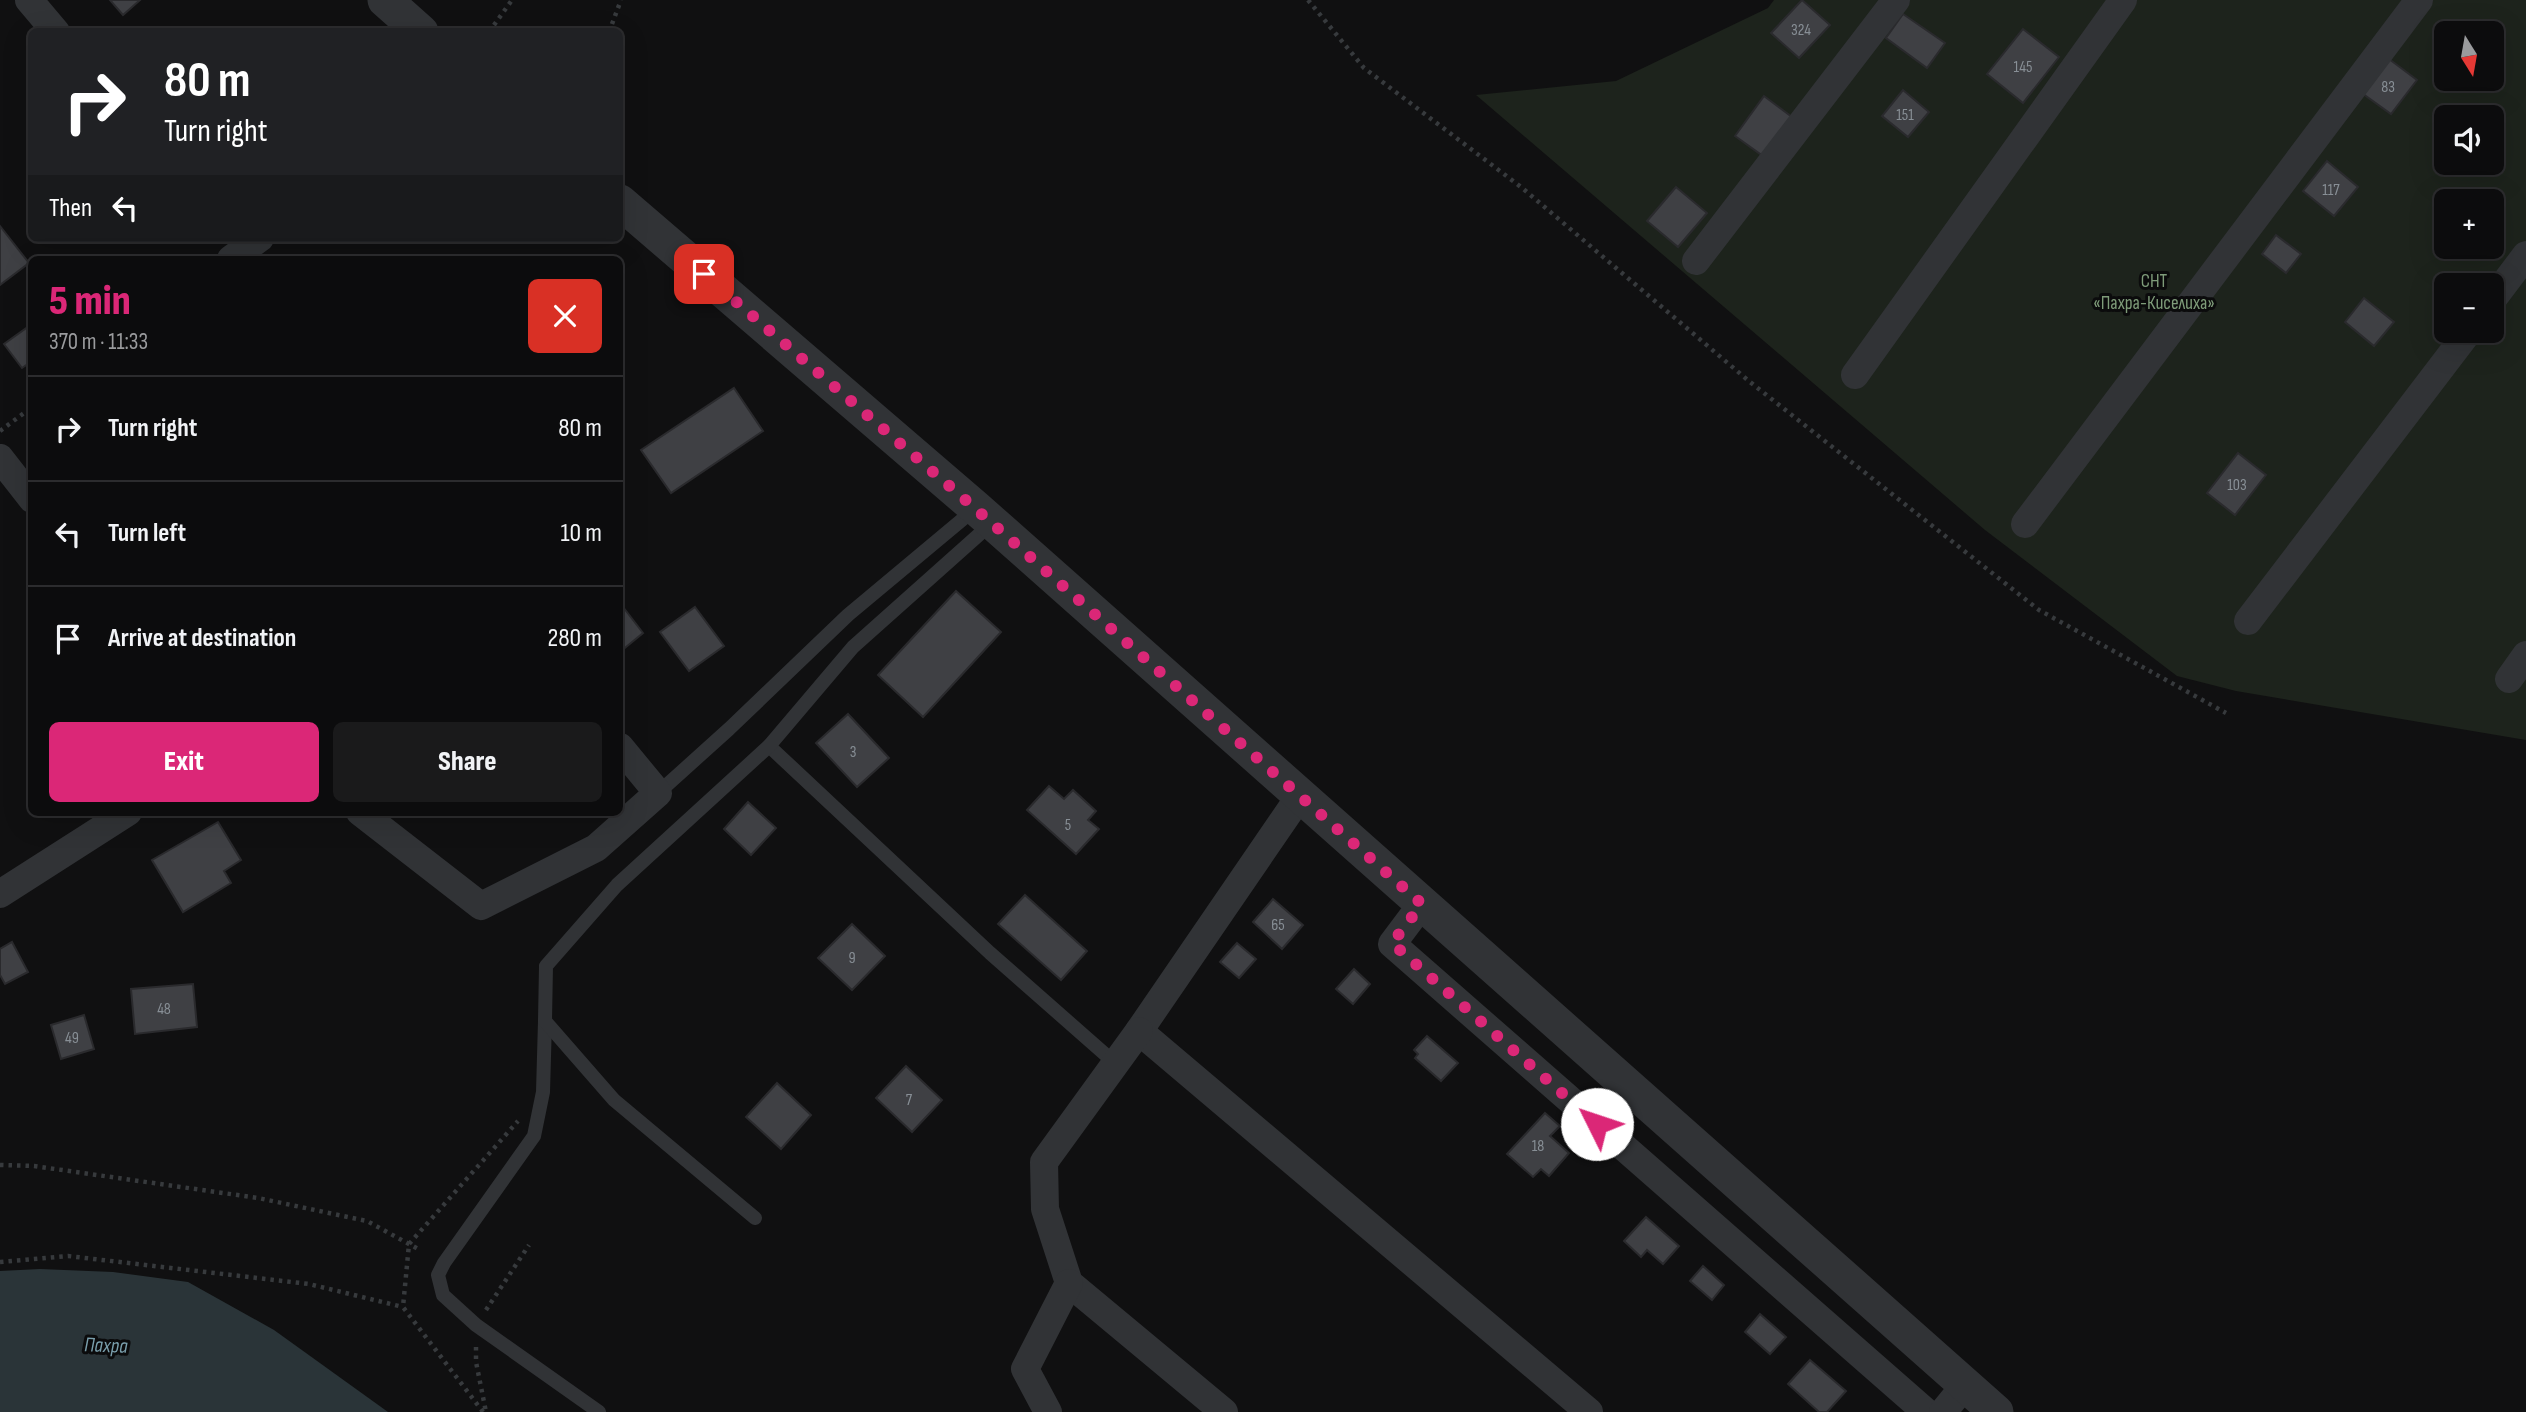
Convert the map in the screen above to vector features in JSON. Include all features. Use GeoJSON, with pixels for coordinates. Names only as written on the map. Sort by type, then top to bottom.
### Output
{"type":"FeatureCollection","features":[{"type":"Feature","properties":{"kind":"street"},"geometry":{"type":"LineString","coordinates":[[29,0],[54,28]]}},
{"type":"Feature","properties":{"kind":"street"},"geometry":{"type":"LineString","coordinates":[[385,0],[416,28]]}},
{"type":"Feature","properties":{"kind":"street"},"geometry":{"type":"LineString","coordinates":[[1696,261],[1896,0]]}},
{"type":"Feature","properties":{"kind":"street"},"geometry":{"type":"LineString","coordinates":[[1855,375],[2123,0]]}},
{"type":"Feature","properties":{"kind":"street"},"geometry":{"type":"LineString","coordinates":[[2025,524],[2419,0]]}},
{"type":"Feature","properties":{"kind":"street"},"geometry":{"type":"LineString","coordinates":[[623,205],[984,516],[1996,1412]]}},
{"type":"Feature","properties":{"kind":"street"},"geometry":{"type":"LineString","coordinates":[[2504,284],[2526,256]]}},
{"type":"Feature","properties":{"kind":"street"},"geometry":{"type":"LineString","coordinates":[[2248,621],[2460,343]]}},
{"type":"Feature","properties":{"kind":"street"},"geometry":{"type":"LineString","coordinates":[[0,458],[28,494]]}},
{"type":"Feature","properties":{"kind":"street"},"geometry":{"type":"LineString","coordinates":[[2509,678],[2526,655]]}},
{"type":"Feature","properties":{"kind":"street"},"geometry":{"type":"LineString","coordinates":[[365,816],[481,906],[596,848],[658,793],[623,751]]}},
{"type":"Feature","properties":{"kind":"street"},"geometry":{"type":"LineString","coordinates":[[1224,1412],[1069,1283],[1045,1209],[1044,1162],[1139,1031],[1300,796]]}},
{"type":"Feature","properties":{"kind":"street"},"geometry":{"type":"LineString","coordinates":[[0,894],[122,816]]}},
{"type":"Feature","properties":{"kind":"street"},"geometry":{"type":"LineString","coordinates":[[1422,904],[1392,943],[1926,1412]]}},
{"type":"Feature","properties":{"kind":"street"},"geometry":{"type":"LineString","coordinates":[[1139,1031],[1589,1412]]}},
{"type":"Feature","properties":{"kind":"street"},"geometry":{"type":"LineString","coordinates":[[1048,1412],[1025,1369],[1069,1283]]}},
{"type":"Feature","properties":{"kind":"street"},"geometry":{"type":"LineString","coordinates":[[1943,1412],[1965,1385]]}},
{"type":"Feature","properties":{"kind":"lane"},"geometry":{"type":"LineString","coordinates":[[599,1412],[476,1325],[443,1294],[438,1275],[534,1136],[543,1092],[546,966],[617,885],[769,746],[853,648],[984,516]]}},
{"type":"Feature","properties":{"kind":"lane"},"geometry":{"type":"LineString","coordinates":[[658,793],[848,615],[984,516]]}},
{"type":"Feature","properties":{"kind":"lane"},"geometry":{"type":"LineString","coordinates":[[769,746],[990,953],[1115,1063]]}},
{"type":"Feature","properties":{"kind":"lane"},"geometry":{"type":"LineString","coordinates":[[545,1021],[614,1100],[755,1218]]}},
{"type":"Feature","properties":{"kind":"path"},"geometry":{"type":"LineString","coordinates":[[492,28],[512,0]]}},
{"type":"Feature","properties":{"kind":"path"},"geometry":{"type":"LineString","coordinates":[[610,28],[621,0]]}},
{"type":"Feature","properties":{"kind":"path"},"geometry":{"type":"LineString","coordinates":[[1308,0],[1364,68],[1521,187],[1750,382],[2039,610],[2226,713]]}},
{"type":"Feature","properties":{"kind":"path"},"geometry":{"type":"LineString","coordinates":[[0,431],[28,410]]}},
{"type":"Feature","properties":{"kind":"path"},"geometry":{"type":"LineString","coordinates":[[0,1165],[34,1166],[258,1198],[366,1221],[420,1250]]}},
{"type":"Feature","properties":{"kind":"path"},"geometry":{"type":"LineString","coordinates":[[0,1262],[68,1256],[309,1284],[402,1307]]}},
{"type":"Feature","properties":{"kind":"green space","name":"СНТ «Пахра-Киселиха»"},"geometry":{"type":"Polygon","coordinates":[[[1774,0],[2526,0],[2526,740],[2236,691],[2177,676],[1985,530],[1476,95],[1616,81],[1768,8],[1774,0]]]}},
{"type":"Feature","properties":{"kind":"water","name":"Пахра"},"geometry":{"type":"Polygon","coordinates":[[[40,1269],[113,1272],[188,1282],[274,1330],[388,1412],[0,1412],[0,1271],[40,1269]]]}},
{"type":"Feature","properties":{"kind":"building"},"geometry":{"type":"Polygon","coordinates":[[[110,0],[140,0],[123,15],[110,0]]]}},
{"type":"Feature","properties":{"kind":"building"},"geometry":{"type":"Polygon","coordinates":[[[1802,0],[1830,25],[1799,58],[1771,33],[1802,0]]]}},
{"type":"Feature","properties":{"kind":"building"},"geometry":{"type":"Polygon","coordinates":[[[1903,14],[1945,43],[1927,68],[1886,38],[1903,14]]]}},
{"type":"Feature","properties":{"kind":"building"},"geometry":{"type":"Polygon","coordinates":[[[2023,29],[2059,57],[2023,103],[1987,74],[2023,29]]]}},
{"type":"Feature","properties":{"kind":"building"},"geometry":{"type":"Polygon","coordinates":[[[2385,56],[2417,80],[2391,114],[2359,91],[2385,56]]]}},
{"type":"Feature","properties":{"kind":"building"},"geometry":{"type":"Polygon","coordinates":[[[1903,90],[1929,112],[1908,137],[1882,116],[1903,90]]]}},
{"type":"Feature","properties":{"kind":"building"},"geometry":{"type":"Polygon","coordinates":[[[1764,96],[1792,117],[1763,156],[1735,136],[1764,96]]]}},
{"type":"Feature","properties":{"kind":"building"},"geometry":{"type":"Polygon","coordinates":[[[2327,161],[2358,187],[2334,216],[2303,191],[2327,161]]]}},
{"type":"Feature","properties":{"kind":"building"},"geometry":{"type":"Polygon","coordinates":[[[1676,187],[1707,213],[1678,247],[1647,221],[1676,187]]]}},
{"type":"Feature","properties":{"kind":"building"},"geometry":{"type":"Polygon","coordinates":[[[0,226],[28,264],[0,285],[0,226]]]}},
{"type":"Feature","properties":{"kind":"building"},"geometry":{"type":"Polygon","coordinates":[[[2276,235],[2301,254],[2286,273],[2262,254],[2276,235]]]}},
{"type":"Feature","properties":{"kind":"building"},"geometry":{"type":"Polygon","coordinates":[[[2364,298],[2394,322],[2374,346],[2345,322],[2364,298]]]}},
{"type":"Feature","properties":{"kind":"building"},"geometry":{"type":"Polygon","coordinates":[[[28,327],[28,364],[22,368],[4,344],[28,327]]]}},
{"type":"Feature","properties":{"kind":"building"},"geometry":{"type":"Polygon","coordinates":[[[734,388],[763,431],[671,493],[641,450],[734,388]]]}},
{"type":"Feature","properties":{"kind":"building"},"geometry":{"type":"Polygon","coordinates":[[[2238,453],[2266,475],[2235,515],[2207,493],[2238,453]]]}},
{"type":"Feature","properties":{"kind":"building"},"geometry":{"type":"Polygon","coordinates":[[[956,591],[1001,632],[923,717],[878,675],[956,591]]]}},
{"type":"Feature","properties":{"kind":"building"},"geometry":{"type":"Polygon","coordinates":[[[623,607],[643,633],[623,650],[623,607]]]}},
{"type":"Feature","properties":{"kind":"building"},"geometry":{"type":"Polygon","coordinates":[[[695,607],[724,646],[689,671],[660,632],[695,607]]]}},
{"type":"Feature","properties":{"kind":"building"},"geometry":{"type":"Polygon","coordinates":[[[848,714],[889,758],[857,787],[816,743],[848,714]]]}},
{"type":"Feature","properties":{"kind":"building"},"geometry":{"type":"Polygon","coordinates":[[[1049,786],[1064,799],[1073,790],[1096,811],[1088,820],[1099,829],[1076,854],[1027,810],[1049,786]]]}},
{"type":"Feature","properties":{"kind":"building"},"geometry":{"type":"Polygon","coordinates":[[[748,802],[776,828],[751,855],[724,829],[748,802]]]}},
{"type":"Feature","properties":{"kind":"building"},"geometry":{"type":"Polygon","coordinates":[[[218,822],[241,860],[224,871],[231,883],[183,912],[152,860],[218,822]]]}},
{"type":"Feature","properties":{"kind":"building"},"geometry":{"type":"Polygon","coordinates":[[[1025,895],[1087,951],[1061,980],[998,924],[1025,895]]]}},
{"type":"Feature","properties":{"kind":"building"},"geometry":{"type":"Polygon","coordinates":[[[1273,899],[1303,925],[1282,949],[1253,922],[1273,899]]]}},
{"type":"Feature","properties":{"kind":"building"},"geometry":{"type":"Polygon","coordinates":[[[852,924],[885,956],[852,990],[818,958],[852,924]]]}},
{"type":"Feature","properties":{"kind":"building"},"geometry":{"type":"Polygon","coordinates":[[[12,942],[28,972],[5,984],[0,975],[0,949],[12,942]]]}},
{"type":"Feature","properties":{"kind":"building"},"geometry":{"type":"Polygon","coordinates":[[[1237,943],[1256,959],[1239,978],[1220,962],[1237,943]]]}},
{"type":"Feature","properties":{"kind":"building"},"geometry":{"type":"Polygon","coordinates":[[[1354,969],[1370,984],[1353,1004],[1336,989],[1354,969]]]}},
{"type":"Feature","properties":{"kind":"building"},"geometry":{"type":"Polygon","coordinates":[[[193,984],[197,1027],[135,1034],[131,989],[193,984]]]}},
{"type":"Feature","properties":{"kind":"building"},"geometry":{"type":"Polygon","coordinates":[[[84,1015],[94,1049],[61,1059],[51,1025],[84,1015]]]}},
{"type":"Feature","properties":{"kind":"building"},"geometry":{"type":"Polygon","coordinates":[[[1427,1036],[1458,1063],[1441,1081],[1415,1058],[1418,1054],[1414,1050],[1427,1036]]]}},
{"type":"Feature","properties":{"kind":"building"},"geometry":{"type":"Polygon","coordinates":[[[906,1066],[942,1100],[912,1132],[876,1098],[906,1066]]]}},
{"type":"Feature","properties":{"kind":"building"},"geometry":{"type":"Polygon","coordinates":[[[777,1083],[811,1115],[781,1149],[746,1117],[777,1083]]]}},
{"type":"Feature","properties":{"kind":"building"},"geometry":{"type":"Polygon","coordinates":[[[1545,1113],[1560,1126],[1550,1136],[1569,1153],[1549,1176],[1541,1169],[1533,1177],[1507,1154],[1545,1113]]]}},
{"type":"Feature","properties":{"kind":"building"},"geometry":{"type":"Polygon","coordinates":[[[1646,1217],[1679,1246],[1663,1264],[1647,1250],[1641,1257],[1624,1241],[1646,1217]]]}},
{"type":"Feature","properties":{"kind":"building"},"geometry":{"type":"Polygon","coordinates":[[[1703,1266],[1724,1285],[1712,1300],[1690,1281],[1703,1266]]]}},
{"type":"Feature","properties":{"kind":"building"},"geometry":{"type":"Polygon","coordinates":[[[1760,1314],[1786,1337],[1770,1354],[1745,1332],[1760,1314]]]}},
{"type":"Feature","properties":{"kind":"building"},"geometry":{"type":"Polygon","coordinates":[[[1810,1360],[1846,1391],[1827,1412],[1819,1412],[1788,1384],[1810,1360]]]}},
{"type":"Feature","properties":{"kind":"route"},"geometry":{"type":"LineString","coordinates":[[704,274],[976,509],[1422,904],[1392,943],[1597,1124]]}}]}
